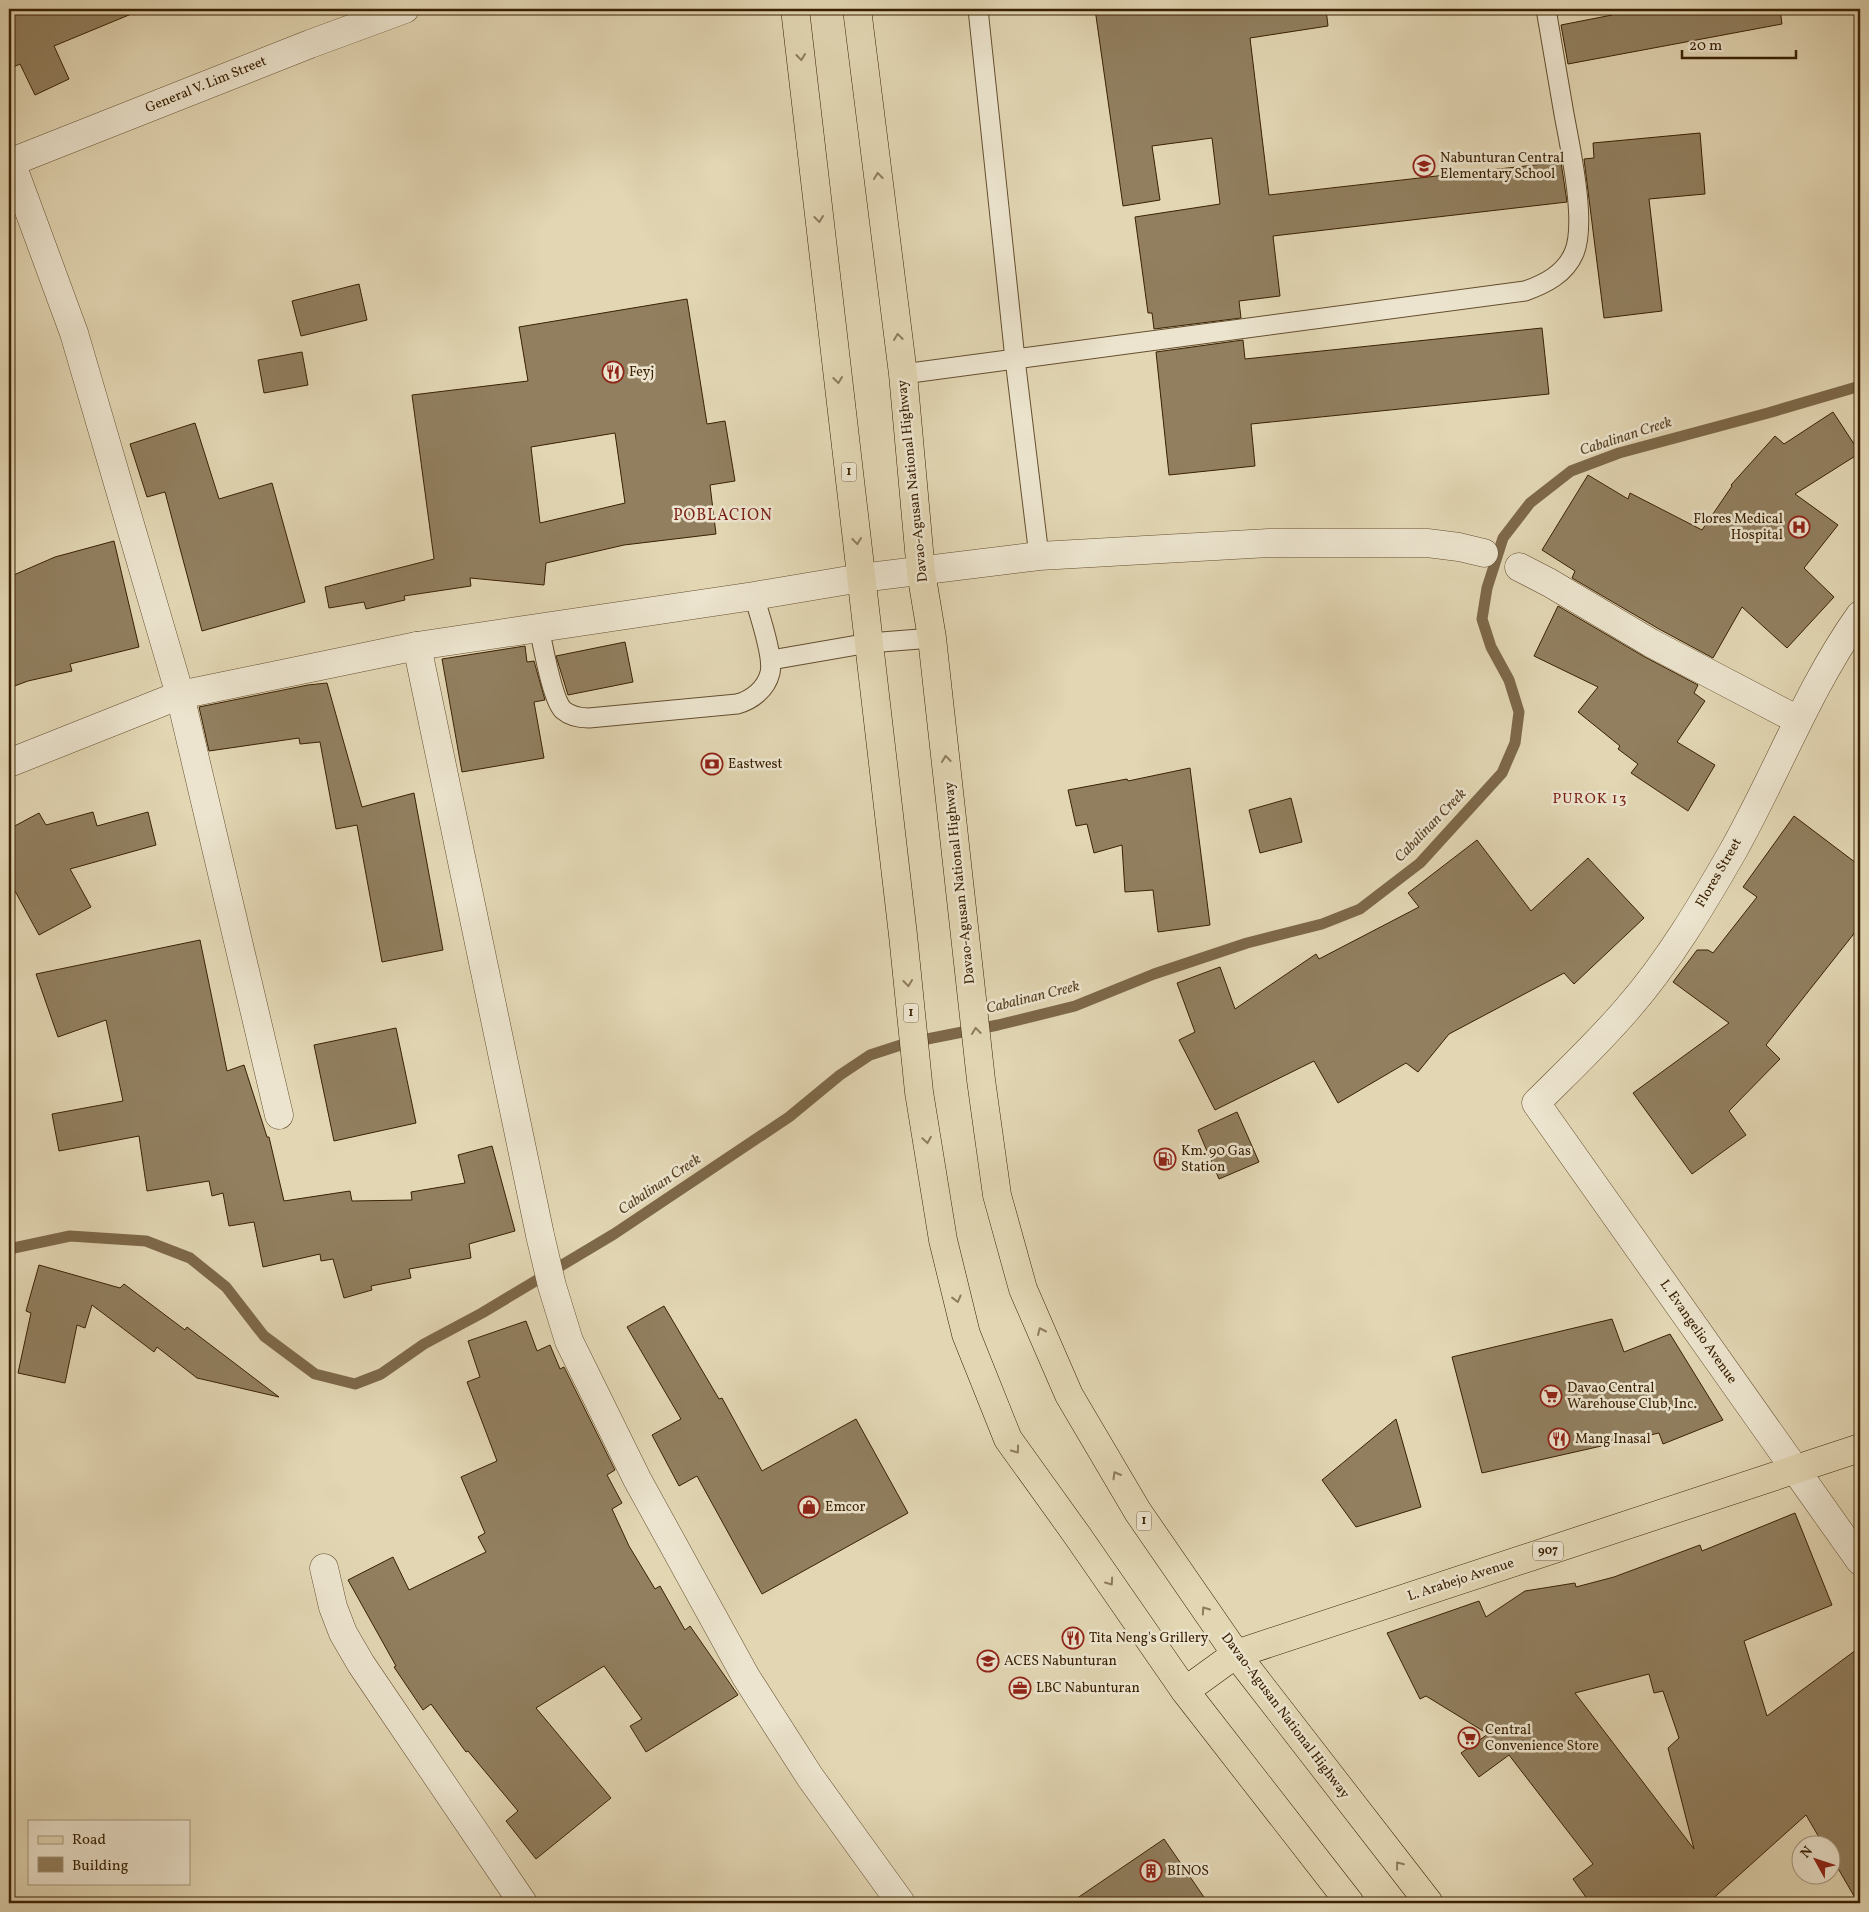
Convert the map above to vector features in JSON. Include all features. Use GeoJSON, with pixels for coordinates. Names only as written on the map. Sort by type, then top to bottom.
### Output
{"type":"FeatureCollection","features":[{"type":"Feature","properties":{"kind":"main road","name":"1"},"geometry":{"type":"LineString","coordinates":[[795,9],[903,935],[919,1092],[943,1240],[966,1334],[1008,1439],[1185,1691],[1350,1903]]}},
{"type":"Feature","properties":{"kind":"main road","name":"Davao-Agusan National Highway"},"geometry":{"type":"LineString","coordinates":[[857,9],[903,374],[921,572],[932,638],[981,1080],[997,1195],[1023,1289],[1070,1395],[1138,1512],[1236,1654],[1429,1903]]}},
{"type":"Feature","properties":{"kind":"main road","name":"L. Arabejo Avenue"},"geometry":{"type":"LineString","coordinates":[[1185,1691],[1236,1654],[1860,1448]]}},
{"type":"Feature","properties":{"kind":"street","name":"General V. Lim Street"},"geometry":{"type":"LineString","coordinates":[[10,162],[310,44],[405,9]]}},
{"type":"Feature","properties":{"kind":"street"},"geometry":{"type":"LineString","coordinates":[[10,162],[74,333],[180,695],[279,1115]]}},
{"type":"Feature","properties":{"kind":"street"},"geometry":{"type":"LineString","coordinates":[[9,763],[180,695],[417,646],[754,596],[861,578],[1039,556],[1269,543],[1427,543],[1459,547],[1484,553]]}},
{"type":"Feature","properties":{"kind":"street"},"geometry":{"type":"LineString","coordinates":[[1519,567],[1558,587],[1651,643],[1798,720]]}},
{"type":"Feature","properties":{"kind":"street","name":"Flores Street"},"geometry":{"type":"LineString","coordinates":[[1536,1103],[1629,1008],[1678,942],[1734,850],[1798,720],[1847,634],[1860,615]]}},
{"type":"Feature","properties":{"kind":"street"},"geometry":{"type":"LineString","coordinates":[[417,646],[540,1236],[552,1286],[569,1341],[637,1479],[746,1677],[810,1777],[902,1903]]}},
{"type":"Feature","properties":{"kind":"street","name":"L. Evangelio Avenue"},"geometry":{"type":"LineString","coordinates":[[1536,1103],[1860,1561]]}},
{"type":"Feature","properties":{"kind":"street"},"geometry":{"type":"LineString","coordinates":[[324,1568],[333,1607],[343,1633],[361,1664],[523,1903]]}},
{"type":"Feature","properties":{"kind":"lane"},"geometry":{"type":"LineString","coordinates":[[978,9],[1015,359],[1039,556]]}},
{"type":"Feature","properties":{"kind":"lane"},"geometry":{"type":"LineString","coordinates":[[903,374],[1525,291],[1542,285],[1562,271],[1574,253],[1579,235],[1575,173],[1546,9]]}},
{"type":"Feature","properties":{"kind":"lane"},"geometry":{"type":"LineString","coordinates":[[539,628],[558,702],[563,710],[577,717],[747,701],[757,694],[765,683],[770,674],[771,660],[754,596]]}},
{"type":"Feature","properties":{"kind":"lane"},"geometry":{"type":"LineString","coordinates":[[771,660],[869,643],[932,638]]}},
{"type":"Feature","properties":{"kind":"building"},"geometry":{"type":"Polygon","coordinates":[[[9,9],[141,10],[54,46],[69,79],[35,95],[20,64],[9,69],[9,9]]]}},
{"type":"Feature","properties":{"kind":"building"},"geometry":{"type":"Polygon","coordinates":[[[1095,9],[1326,9],[1328,26],[1250,38],[1269,195],[1561,162],[1567,202],[1273,236],[1280,296],[1239,301],[1241,318],[1154,329],[1152,313],[1148,313],[1135,217],[1220,204],[1212,138],[1152,146],[1160,200],[1123,206],[1095,9]]]}},
{"type":"Feature","properties":{"kind":"building"},"geometry":{"type":"Polygon","coordinates":[[[1610,9],[1780,9],[1782,24],[1568,64],[1561,25],[1612,15],[1610,9]]]}},
{"type":"Feature","properties":{"kind":"building"},"geometry":{"type":"Polygon","coordinates":[[[1700,133],[1705,194],[1649,199],[1662,311],[1604,318],[1584,159],[1594,158],[1593,143],[1700,133]]]}},
{"type":"Feature","properties":{"kind":"building"},"geometry":{"type":"Polygon","coordinates":[[[359,284],[367,320],[301,336],[292,301],[359,284]]]}},
{"type":"Feature","properties":{"kind":"building"},"geometry":{"type":"Polygon","coordinates":[[[687,299],[707,424],[725,421],[735,481],[710,485],[716,534],[624,545],[546,563],[544,585],[470,578],[471,586],[404,596],[405,600],[366,609],[364,602],[329,608],[325,587],[434,559],[412,395],[528,381],[519,327],[687,299]],[[615,433],[531,447],[540,523],[625,503],[615,433]]]}},
{"type":"Feature","properties":{"kind":"building"},"geometry":{"type":"Polygon","coordinates":[[[1542,328],[1549,394],[1251,424],[1255,466],[1169,475],[1156,352],[1243,340],[1245,359],[1542,328]]]}},
{"type":"Feature","properties":{"kind":"building"},"geometry":{"type":"Polygon","coordinates":[[[302,352],[308,385],[264,393],[258,360],[302,352]]]}},
{"type":"Feature","properties":{"kind":"building"},"geometry":{"type":"Polygon","coordinates":[[[1833,412],[1860,453],[1795,494],[1838,525],[1804,568],[1834,597],[1787,648],[1742,607],[1713,658],[1572,578],[1575,571],[1542,550],[1588,475],[1628,499],[1630,493],[1702,530],[1731,485],[1775,436],[1784,444],[1833,412]]]}},
{"type":"Feature","properties":{"kind":"building"},"geometry":{"type":"Polygon","coordinates":[[[195,423],[219,499],[272,483],[305,602],[202,631],[165,492],[147,497],[130,444],[195,423]]]}},
{"type":"Feature","properties":{"kind":"building"},"geometry":{"type":"Polygon","coordinates":[[[114,541],[139,647],[70,664],[72,671],[28,681],[9,688],[9,577],[55,557],[114,541]]]}},
{"type":"Feature","properties":{"kind":"building"},"geometry":{"type":"Polygon","coordinates":[[[1558,606],[1643,656],[1698,685],[1694,693],[1705,701],[1677,742],[1715,765],[1688,811],[1631,773],[1638,764],[1618,749],[1620,746],[1578,712],[1598,687],[1534,656],[1558,606]]]}},
{"type":"Feature","properties":{"kind":"building"},"geometry":{"type":"Polygon","coordinates":[[[625,642],[633,682],[568,695],[556,656],[625,642]]]}},
{"type":"Feature","properties":{"kind":"building"},"geometry":{"type":"Polygon","coordinates":[[[525,646],[527,662],[534,661],[545,700],[534,702],[544,758],[462,772],[442,659],[525,646]]]}},
{"type":"Feature","properties":{"kind":"building"},"geometry":{"type":"Polygon","coordinates":[[[327,683],[362,807],[414,793],[443,950],[382,962],[357,825],[336,829],[320,742],[300,744],[299,738],[209,751],[199,707],[308,685],[327,683]]]}},
{"type":"Feature","properties":{"kind":"building"},"geometry":{"type":"Polygon","coordinates":[[[1190,768],[1210,925],[1158,932],[1153,890],[1125,892],[1122,845],[1094,853],[1087,824],[1076,826],[1068,790],[1127,779],[1128,781],[1190,768]]]}},
{"type":"Feature","properties":{"kind":"building"},"geometry":{"type":"Polygon","coordinates":[[[1291,798],[1302,842],[1260,853],[1249,810],[1291,798]]]}},
{"type":"Feature","properties":{"kind":"building"},"geometry":{"type":"Polygon","coordinates":[[[93,812],[97,826],[148,812],[156,845],[70,869],[91,907],[39,935],[9,880],[9,829],[39,813],[46,825],[93,812]]]}},
{"type":"Feature","properties":{"kind":"building"},"geometry":{"type":"Polygon","coordinates":[[[1794,816],[1860,866],[1860,926],[1766,1045],[1780,1059],[1729,1111],[1746,1135],[1692,1174],[1633,1093],[1729,1023],[1673,982],[1697,950],[1708,950],[1713,953],[1757,897],[1743,887],[1794,816]]]}},
{"type":"Feature","properties":{"kind":"building"},"geometry":{"type":"Polygon","coordinates":[[[1477,840],[1531,911],[1588,858],[1644,918],[1574,984],[1564,973],[1449,1034],[1418,1072],[1406,1063],[1338,1103],[1314,1061],[1215,1110],[1179,1040],[1195,1032],[1177,983],[1220,967],[1235,1009],[1316,954],[1319,959],[1419,907],[1408,893],[1477,840]]]}},
{"type":"Feature","properties":{"kind":"building"},"geometry":{"type":"Polygon","coordinates":[[[200,940],[227,1071],[244,1065],[267,1137],[269,1137],[284,1201],[350,1191],[352,1201],[412,1200],[411,1192],[465,1183],[458,1155],[492,1146],[515,1231],[469,1244],[471,1258],[409,1269],[411,1278],[371,1286],[372,1290],[344,1298],[333,1259],[321,1261],[320,1254],[263,1267],[254,1222],[229,1226],[223,1193],[212,1196],[209,1181],[147,1191],[139,1136],[59,1151],[52,1114],[123,1101],[106,1020],[58,1037],[36,974],[200,940]]]}},
{"type":"Feature","properties":{"kind":"building"},"geometry":{"type":"Polygon","coordinates":[[[396,1028],[416,1123],[334,1141],[314,1045],[396,1028]]]}},
{"type":"Feature","properties":{"kind":"building"},"geometry":{"type":"Polygon","coordinates":[[[1237,1112],[1259,1162],[1219,1179],[1198,1130],[1237,1112]]]}},
{"type":"Feature","properties":{"kind":"building"},"geometry":{"type":"Polygon","coordinates":[[[39,1265],[120,1288],[124,1284],[185,1330],[187,1327],[279,1397],[197,1378],[157,1347],[154,1352],[92,1305],[85,1328],[77,1325],[65,1383],[18,1373],[31,1313],[26,1311],[39,1265]]]}},
{"type":"Feature","properties":{"kind":"building","name":"Emcor"},"geometry":{"type":"Polygon","coordinates":[[[664,1306],[719,1399],[722,1398],[762,1471],[856,1419],[908,1513],[762,1594],[697,1476],[679,1486],[652,1435],[681,1419],[627,1327],[664,1306]]]}},
{"type":"Feature","properties":{"kind":"building","name":"Davao Central Warehouse Club, Inc."},"geometry":{"type":"Polygon","coordinates":[[[1612,1319],[1624,1352],[1670,1334],[1723,1420],[1663,1444],[1659,1433],[1482,1473],[1452,1357],[1612,1319]]]}},
{"type":"Feature","properties":{"kind":"building"},"geometry":{"type":"Polygon","coordinates":[[[526,1321],[537,1351],[550,1345],[560,1369],[564,1367],[615,1470],[607,1475],[622,1503],[612,1509],[629,1546],[655,1589],[660,1586],[685,1630],[690,1626],[738,1695],[646,1752],[630,1726],[642,1719],[604,1666],[536,1708],[611,1798],[536,1859],[506,1821],[518,1811],[468,1751],[466,1752],[431,1704],[423,1710],[394,1667],[396,1666],[348,1580],[393,1557],[409,1590],[486,1552],[478,1537],[485,1533],[461,1477],[497,1461],[467,1382],[480,1377],[468,1341],[526,1321]]]}},
{"type":"Feature","properties":{"kind":"building"},"geometry":{"type":"Polygon","coordinates":[[[1396,1419],[1421,1507],[1356,1527],[1322,1480],[1396,1419]]]}},
{"type":"Feature","properties":{"kind":"building"},"geometry":{"type":"Polygon","coordinates":[[[1795,1513],[1832,1605],[1744,1641],[1767,1716],[1860,1647],[1860,1903],[1858,1903],[1842,1875],[1842,1834],[1817,1834],[1806,1815],[1708,1903],[1590,1903],[1573,1879],[1593,1864],[1509,1755],[1479,1777],[1461,1753],[1488,1734],[1426,1696],[1420,1699],[1387,1633],[1479,1601],[1486,1617],[1525,1591],[1575,1583],[1576,1587],[1614,1577],[1700,1545],[1702,1551],[1795,1513]],[[1649,1674],[1575,1693],[1694,1849],[1668,1748],[1679,1738],[1663,1691],[1654,1693],[1649,1674]]]}},
{"type":"Feature","properties":{"kind":"building","name":"BINOS"},"geometry":{"type":"Polygon","coordinates":[[[1164,1839],[1208,1903],[1070,1903],[1164,1839]]]}},
{"type":"Feature","properties":{"kind":"waterway","name":"Cabalinan Creek"},"geometry":{"type":"LineString","coordinates":[[9,1249],[70,1236],[146,1241],[190,1258],[226,1287],[264,1336],[315,1374],[355,1384],[381,1374],[424,1344],[482,1313],[614,1234],[789,1117],[840,1075],[870,1055],[907,1043],[998,1025],[1075,1006],[1154,974],[1247,943],[1322,924],[1360,909],[1420,863],[1502,773],[1515,743],[1519,712],[1509,680],[1491,647],[1482,619],[1487,588],[1503,538],[1530,503],[1571,471],[1619,453],[1860,386]]}},
{"type":"Feature","properties":{"kind":"place","name":"Nabunturan Central Elementary School"},"geometry":{"type":"Point","coordinates":[1424,166]}},
{"type":"Feature","properties":{"kind":"place","name":"Feyj"},"geometry":{"type":"Point","coordinates":[613,372]}},
{"type":"Feature","properties":{"kind":"place","name":"Flores Medical Hospital"},"geometry":{"type":"Point","coordinates":[1799,527]}},
{"type":"Feature","properties":{"kind":"place","name":"Eastwest"},"geometry":{"type":"Point","coordinates":[712,764]}},
{"type":"Feature","properties":{"kind":"place","name":"Km. 90 Gas Station"},"geometry":{"type":"Point","coordinates":[1165,1159]}},
{"type":"Feature","properties":{"kind":"place","name":"Davao Central Warehouse Club, Inc."},"geometry":{"type":"Point","coordinates":[1551,1396]}},
{"type":"Feature","properties":{"kind":"place","name":"Mang Inasal"},"geometry":{"type":"Point","coordinates":[1559,1439]}},
{"type":"Feature","properties":{"kind":"place","name":"Emcor"},"geometry":{"type":"Point","coordinates":[809,1507]}},
{"type":"Feature","properties":{"kind":"place","name":"Tita Neng's Grillery"},"geometry":{"type":"Point","coordinates":[1073,1638]}},
{"type":"Feature","properties":{"kind":"place","name":"ACES Nabunturan"},"geometry":{"type":"Point","coordinates":[988,1661]}},
{"type":"Feature","properties":{"kind":"place","name":"LBC Nabunturan"},"geometry":{"type":"Point","coordinates":[1020,1688]}},
{"type":"Feature","properties":{"kind":"place","name":"Central Convenience Store"},"geometry":{"type":"Point","coordinates":[1469,1738]}},
{"type":"Feature","properties":{"kind":"place","name":"BINOS"},"geometry":{"type":"Point","coordinates":[1151,1871]}},
{"type":"Feature","properties":{"kind":"district","name":"POBLACION"},"geometry":{"type":"Point","coordinates":[723,516]}},
{"type":"Feature","properties":{"kind":"district","name":"PUROK 13"},"geometry":{"type":"Point","coordinates":[1590,799]}}]}
